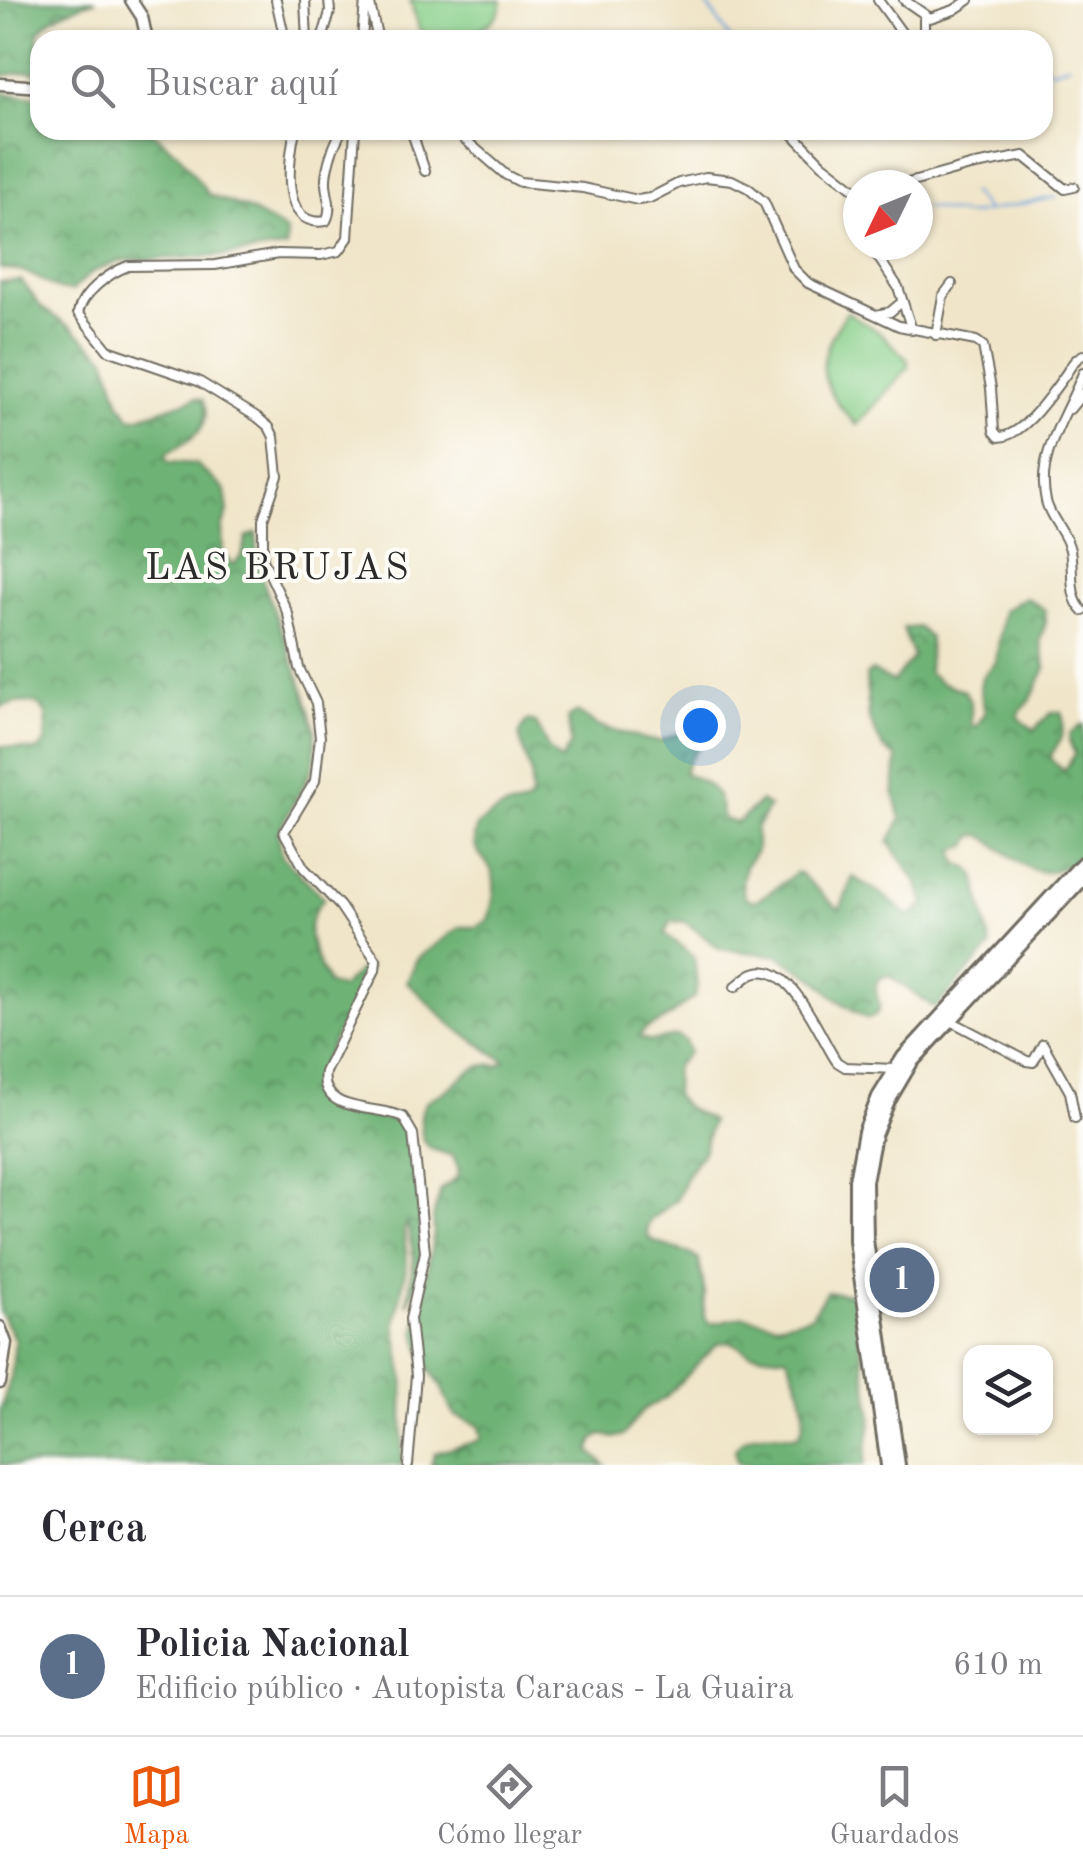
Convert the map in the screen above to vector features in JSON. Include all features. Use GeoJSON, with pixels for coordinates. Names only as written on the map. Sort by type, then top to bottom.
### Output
{"type":"FeatureCollection","features":[{"type":"Feature","properties":{"kind":"highway"},"geometry":{"type":"LineString","coordinates":[[888,1465],[856,1241],[854,1201],[865,1132],[894,1069],[1083,863]]}},
{"type":"Feature","properties":{"kind":"highway"},"geometry":{"type":"LineString","coordinates":[[898,1465],[866,1240],[865,1182],[870,1150],[888,1101],[911,1062],[1083,876]]}},
{"type":"Feature","properties":{"kind":"main road"},"geometry":{"type":"LineString","coordinates":[[131,0],[145,30]]}},
{"type":"Feature","properties":{"kind":"main road"},"geometry":{"type":"LineString","coordinates":[[0,84],[30,86]]}},
{"type":"Feature","properties":{"kind":"main road"},"geometry":{"type":"LineString","coordinates":[[0,1328],[6,1343],[0,1383]]}},
{"type":"Feature","properties":{"kind":"street"},"geometry":{"type":"LineString","coordinates":[[276,0],[283,30]]}},
{"type":"Feature","properties":{"kind":"street"},"geometry":{"type":"LineString","coordinates":[[305,0],[306,30]]}},
{"type":"Feature","properties":{"kind":"street"},"geometry":{"type":"LineString","coordinates":[[325,30],[330,12],[328,0]]}},
{"type":"Feature","properties":{"kind":"street"},"geometry":{"type":"LineString","coordinates":[[363,30],[367,0]]}},
{"type":"Feature","properties":{"kind":"street"},"geometry":{"type":"LineString","coordinates":[[367,0],[375,30]]}},
{"type":"Feature","properties":{"kind":"street"},"geometry":{"type":"LineString","coordinates":[[878,0],[900,30]]}},
{"type":"Feature","properties":{"kind":"street"},"geometry":{"type":"LineString","coordinates":[[904,0],[931,18],[969,0]]}},
{"type":"Feature","properties":{"kind":"street"},"geometry":{"type":"LineString","coordinates":[[924,16],[924,30]]}},
{"type":"Feature","properties":{"kind":"street"},"geometry":{"type":"LineString","coordinates":[[294,140],[293,206],[300,217],[317,222],[326,221],[330,212],[326,178],[337,140]]}},
{"type":"Feature","properties":{"kind":"street"},"geometry":{"type":"LineString","coordinates":[[354,140],[348,238],[339,251],[328,255],[278,254],[215,265],[128,266],[119,269],[79,307],[86,328],[114,354],[206,386],[265,423],[274,437],[278,476],[263,519],[263,559],[288,614],[298,668],[316,703],[320,722],[315,781],[284,832],[300,863],[340,906],[376,960],[375,970],[324,1072],[325,1090],[337,1101],[398,1114],[414,1134],[425,1252],[410,1319],[416,1376],[408,1465]]}},
{"type":"Feature","properties":{"kind":"street"},"geometry":{"type":"LineString","coordinates":[[414,140],[425,171]]}},
{"type":"Feature","properties":{"kind":"street"},"geometry":{"type":"LineString","coordinates":[[466,140],[506,175],[520,182],[589,189],[638,200],[706,177],[732,180],[748,188],[764,202],[799,276],[813,286],[912,330],[976,341],[983,346],[994,432],[999,437],[1020,427],[1076,358],[1083,355]]}},
{"type":"Feature","properties":{"kind":"street"},"geometry":{"type":"LineString","coordinates":[[799,140],[843,180]]}},
{"type":"Feature","properties":{"kind":"street"},"geometry":{"type":"LineString","coordinates":[[933,176],[1024,156],[1065,188],[1074,187]]}},
{"type":"Feature","properties":{"kind":"street"},"geometry":{"type":"LineString","coordinates":[[880,260],[898,287],[912,330]]}},
{"type":"Feature","properties":{"kind":"street"},"geometry":{"type":"LineString","coordinates":[[936,335],[942,296],[952,284]]}},
{"type":"Feature","properties":{"kind":"street"},"geometry":{"type":"LineString","coordinates":[[874,315],[890,312],[902,302]]}},
{"type":"Feature","properties":{"kind":"street"},"geometry":{"type":"LineString","coordinates":[[1083,374],[1056,431],[1045,467],[1046,500],[1070,548],[1076,603],[1083,611]]}},
{"type":"Feature","properties":{"kind":"street"},"geometry":{"type":"LineString","coordinates":[[1067,412],[1083,394]]}},
{"type":"Feature","properties":{"kind":"street"},"geometry":{"type":"LineString","coordinates":[[735,987],[754,973],[778,975],[802,1000],[837,1062],[845,1067],[894,1069]]}},
{"type":"Feature","properties":{"kind":"street"},"geometry":{"type":"LineString","coordinates":[[949,1020],[1027,1061],[1033,1062],[1043,1044],[1070,1092],[1075,1118]]}},
{"type":"Feature","properties":{"kind":"green space"},"geometry":{"type":"Polygon","coordinates":[[[0,0],[96,0],[64,12],[41,30],[30,30],[30,71],[0,76],[0,0]]]}},
{"type":"Feature","properties":{"kind":"green space"},"geometry":{"type":"Polygon","coordinates":[[[410,0],[502,0],[492,21],[477,30],[420,30],[410,0]]]}},
{"type":"Feature","properties":{"kind":"green space"},"geometry":{"type":"Polygon","coordinates":[[[0,93],[30,96],[30,140],[162,140],[179,154],[209,195],[245,208],[287,233],[286,248],[223,256],[120,261],[92,272],[72,291],[53,287],[23,271],[0,269],[0,93]]]}},
{"type":"Feature","properties":{"kind":"green space"},"geometry":{"type":"Polygon","coordinates":[[[21,280],[42,308],[106,357],[120,403],[130,417],[196,398],[203,400],[206,410],[202,426],[191,439],[167,453],[166,459],[196,464],[225,490],[228,512],[222,528],[223,554],[233,565],[242,555],[247,537],[256,533],[259,570],[315,730],[311,771],[278,832],[282,856],[324,898],[309,930],[328,984],[341,988],[365,965],[369,967],[322,1062],[315,1085],[332,1106],[401,1124],[411,1147],[417,1182],[421,1260],[407,1305],[414,1258],[407,1222],[407,1262],[395,1325],[404,1378],[402,1465],[0,1465],[0,1411],[11,1377],[15,1340],[0,1312],[0,746],[38,751],[46,741],[47,721],[43,709],[32,703],[0,707],[0,282],[21,280]]]}},
{"type":"Feature","properties":{"kind":"green space"},"geometry":{"type":"Polygon","coordinates":[[[847,312],[882,334],[908,360],[908,368],[857,425],[833,397],[824,371],[828,344],[847,312]]]}},
{"type":"Feature","properties":{"kind":"green space"},"geometry":{"type":"Polygon","coordinates":[[[1025,597],[1045,610],[1040,640],[1046,668],[1019,718],[1034,730],[1052,712],[1061,712],[1061,736],[1049,757],[1064,771],[1075,754],[1070,733],[1083,725],[1083,852],[1068,865],[1042,872],[1018,862],[981,835],[973,836],[968,846],[954,850],[957,862],[975,875],[991,947],[935,1008],[888,975],[876,984],[879,1011],[866,1018],[779,956],[720,949],[684,921],[670,922],[665,934],[694,957],[697,987],[694,997],[639,1037],[650,1041],[677,1036],[685,1041],[689,1052],[675,1067],[674,1095],[683,1105],[711,1121],[704,1150],[677,1199],[651,1219],[647,1228],[649,1238],[699,1260],[705,1294],[704,1317],[710,1324],[743,1316],[777,1324],[811,1316],[826,1292],[853,1294],[872,1418],[864,1465],[737,1462],[735,1450],[747,1438],[763,1434],[798,1436],[804,1407],[787,1357],[749,1353],[731,1342],[717,1344],[664,1399],[643,1410],[624,1435],[614,1438],[600,1434],[590,1451],[605,1465],[431,1465],[435,1453],[482,1437],[478,1425],[456,1416],[450,1408],[424,1361],[416,1331],[434,1233],[433,1218],[441,1189],[456,1179],[459,1170],[453,1156],[431,1149],[423,1140],[421,1116],[428,1100],[468,1073],[505,1061],[454,1027],[407,982],[417,959],[427,951],[460,927],[476,927],[488,920],[494,882],[491,870],[475,847],[475,834],[477,825],[492,815],[523,805],[531,798],[531,775],[519,735],[527,721],[536,723],[549,750],[561,761],[571,744],[568,718],[577,712],[598,726],[649,740],[660,741],[688,730],[701,732],[701,742],[684,773],[712,789],[723,819],[737,823],[761,801],[769,807],[756,829],[756,851],[745,866],[744,896],[753,901],[797,872],[840,909],[853,877],[909,916],[925,904],[917,882],[889,842],[901,819],[894,792],[897,758],[883,748],[869,719],[866,675],[872,671],[893,682],[913,657],[903,628],[918,627],[930,638],[928,672],[940,682],[965,691],[971,704],[971,724],[976,727],[985,713],[980,687],[982,677],[996,662],[1003,611],[1025,597]]]}},
{"type":"Feature","properties":{"kind":"waterway"},"geometry":{"type":"LineString","coordinates":[[704,0],[724,30]]}},
{"type":"Feature","properties":{"kind":"waterway"},"geometry":{"type":"LineString","coordinates":[[923,0],[926,7]]}},
{"type":"Feature","properties":{"kind":"waterway"},"geometry":{"type":"LineString","coordinates":[[1053,70],[1069,64]]}},
{"type":"Feature","properties":{"kind":"waterway"},"geometry":{"type":"LineString","coordinates":[[1075,190],[1083,186]]}},
{"type":"Feature","properties":{"kind":"waterway"},"geometry":{"type":"LineString","coordinates":[[971,192],[986,210]]}},
{"type":"Feature","properties":{"kind":"waterway"},"geometry":{"type":"LineString","coordinates":[[933,209],[967,215],[1056,197]]}},
{"type":"Feature","properties":{"kind":"place","name":"Policia Nacional"},"geometry":{"type":"Point","coordinates":[902,1280]}},
{"type":"Feature","properties":{"kind":"district","name":"LAS BRUJAS"},"geometry":{"type":"Point","coordinates":[278,566]}}]}
